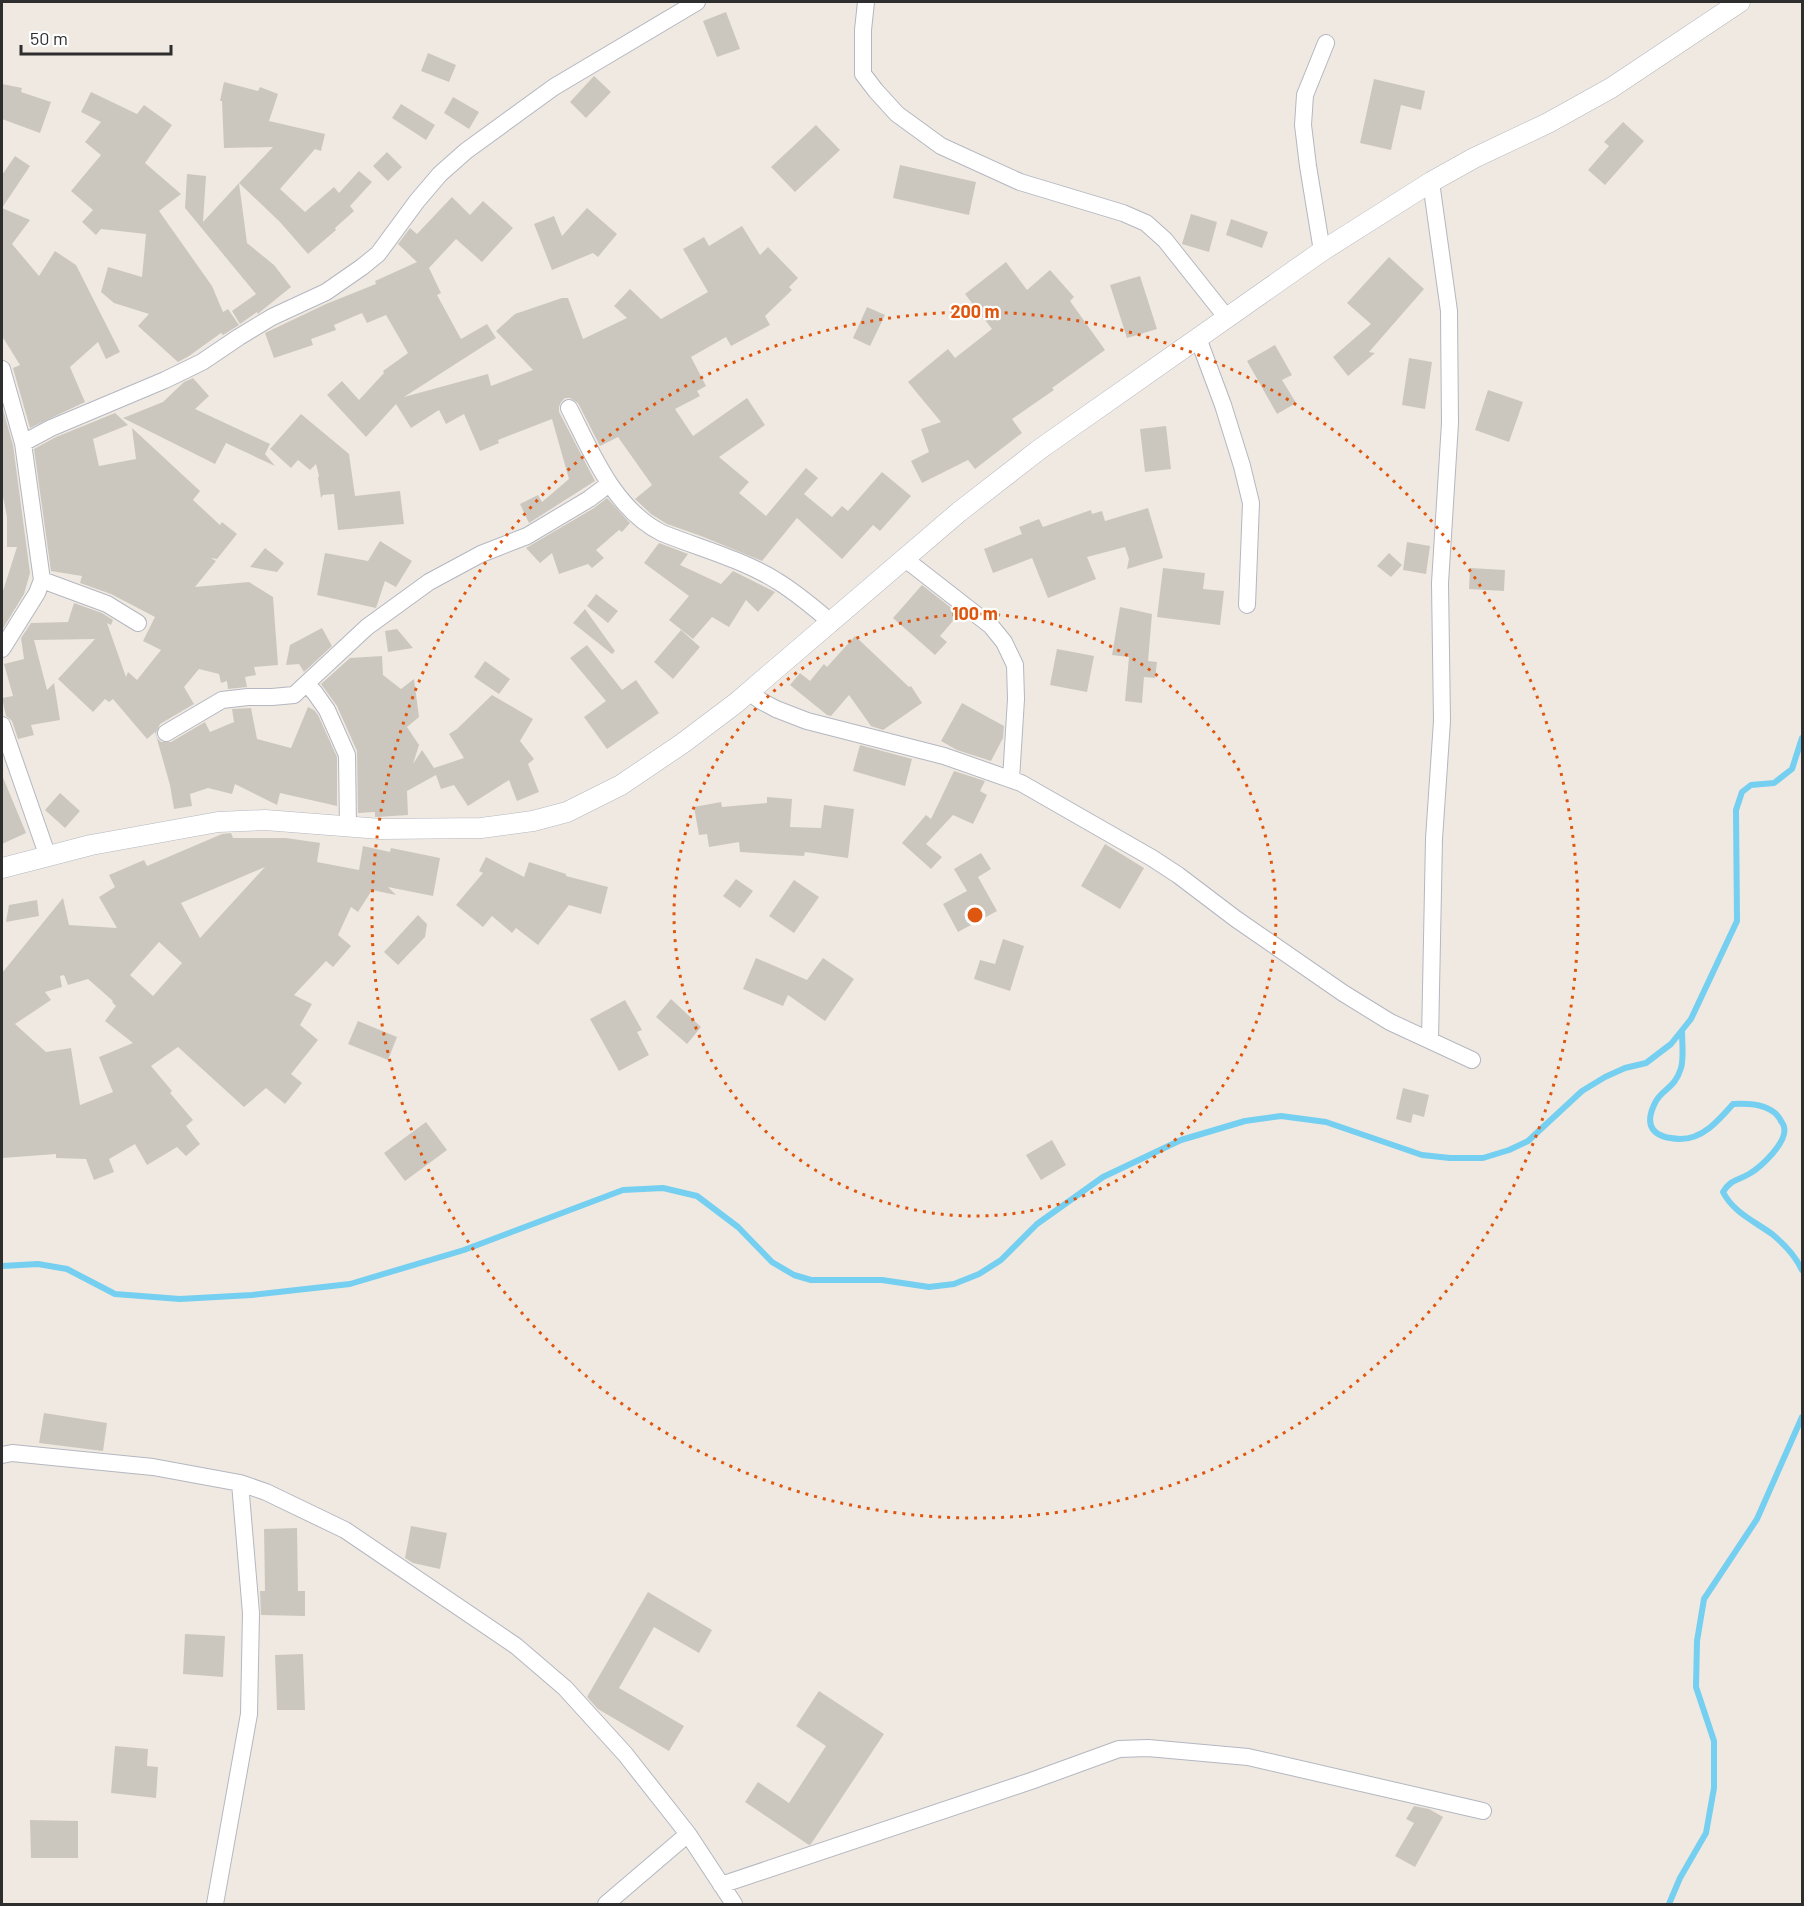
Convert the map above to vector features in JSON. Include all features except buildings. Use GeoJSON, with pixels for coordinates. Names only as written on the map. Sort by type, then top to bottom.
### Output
{"type":"FeatureCollection","features":[{"type":"Feature","properties":{"kind":"street"},"geometry":{"type":"LineString","coordinates":[[23,443],[51,428],[193,367],[272,318],[326,292],[378,254],[440,174],[466,151],[554,87],[698,2]]}},
{"type":"Feature","properties":{"kind":"street"},"geometry":{"type":"LineString","coordinates":[[866,2],[862,30],[863,74],[897,114],[940,146],[1020,182],[1123,213],[1146,223],[1165,240],[1227,318]]}},
{"type":"Feature","properties":{"kind":"street"},"geometry":{"type":"LineString","coordinates":[[2,868],[91,844],[218,822],[265,820],[381,829],[481,828],[533,821],[567,812],[621,785],[683,743],[749,692],[960,512],[1040,449],[1322,251],[1431,182],[1474,158],[1548,123],[1611,88],[1740,2]]}},
{"type":"Feature","properties":{"kind":"street"},"geometry":{"type":"LineString","coordinates":[[1322,251],[1303,124],[1305,95],[1326,43]]}},
{"type":"Feature","properties":{"kind":"street"},"geometry":{"type":"LineString","coordinates":[[1430,1040],[1434,839],[1442,722],[1440,582],[1450,423],[1449,311],[1431,182]]}},
{"type":"Feature","properties":{"kind":"street"},"geometry":{"type":"LineString","coordinates":[[1198,338],[1223,405],[1251,503],[1247,605]]}},
{"type":"Feature","properties":{"kind":"street"},"geometry":{"type":"LineString","coordinates":[[2,369],[23,443],[42,580],[37,593],[2,649]]}},
{"type":"Feature","properties":{"kind":"street"},"geometry":{"type":"LineString","coordinates":[[569,408],[609,484],[639,519],[649,527],[753,568],[776,580],[832,623]]}},
{"type":"Feature","properties":{"kind":"street"},"geometry":{"type":"LineString","coordinates":[[166,733],[222,700],[248,696],[294,695],[367,627],[429,582],[482,554],[527,536],[590,499],[609,484]]}},
{"type":"Feature","properties":{"kind":"street"},"geometry":{"type":"LineString","coordinates":[[905,560],[991,626],[1004,642],[1015,665],[1017,699],[1011,779]]}},
{"type":"Feature","properties":{"kind":"street"},"geometry":{"type":"LineString","coordinates":[[42,580],[107,604],[138,623]]}},
{"type":"Feature","properties":{"kind":"street"},"geometry":{"type":"LineString","coordinates":[[307,684],[327,710],[347,755],[348,826]]}},
{"type":"Feature","properties":{"kind":"street"},"geometry":{"type":"LineString","coordinates":[[749,692],[776,709],[807,721],[944,756],[1021,783],[1152,858],[1343,993],[1390,1022],[1472,1060]]}},
{"type":"Feature","properties":{"kind":"street"},"geometry":{"type":"LineString","coordinates":[[2,725],[48,857]]}},
{"type":"Feature","properties":{"kind":"street"},"geometry":{"type":"LineString","coordinates":[[2,1455],[12,1453],[153,1467],[240,1483],[266,1492],[345,1530],[516,1646],[565,1688],[625,1754],[688,1834],[734,1905]]}},
{"type":"Feature","properties":{"kind":"street"},"geometry":{"type":"LineString","coordinates":[[215,1905],[249,1714],[251,1613],[240,1483]]}},
{"type":"Feature","properties":{"kind":"street"},"geometry":{"type":"LineString","coordinates":[[721,1885],[1031,1781],[1119,1749],[1149,1748],[1248,1757],[1483,1811]]}},
{"type":"Feature","properties":{"kind":"street"},"geometry":{"type":"LineString","coordinates":[[606,1905],[688,1834]]}},
{"type":"Feature","properties":{"kind":"waterway"},"geometry":{"type":"LineString","coordinates":[[2,1266],[38,1264],[67,1269],[115,1294],[180,1299],[252,1295],[350,1284],[464,1250],[623,1190],[663,1188],[697,1196],[738,1227],[772,1262],[794,1275],[811,1280],[882,1280],[929,1287],[954,1284],[979,1274],[1001,1260],[1037,1224],[1103,1177],[1181,1140],[1245,1121],[1281,1116],[1326,1122],[1422,1155],[1483,1158],[1528,1141],[1582,1091],[1605,1077],[1625,1068],[1646,1063],[1671,1044],[1691,1019],[1737,921],[1736,810],[1742,792],[1751,785],[1774,783],[1792,769],[1802,738]]}},
{"type":"Feature","properties":{"kind":"waterway"},"geometry":{"type":"LineString","coordinates":[[1682,1031],[1683,1055],[1679,1075],[1656,1101],[1650,1118],[1653,1129],[1671,1138],[1696,1136],[1710,1128],[1733,1104],[1765,1107],[1776,1114],[1784,1125],[1784,1133],[1778,1147],[1760,1166],[1732,1182],[1723,1192],[1738,1211],[1772,1234],[1793,1255],[1802,1270]]}},
{"type":"Feature","properties":{"kind":"waterway"},"geometry":{"type":"LineString","coordinates":[[1669,1904],[1680,1878],[1706,1833],[1714,1788],[1714,1741],[1696,1687],[1697,1641],[1704,1599],[1757,1519],[1802,1417]]}}]}
